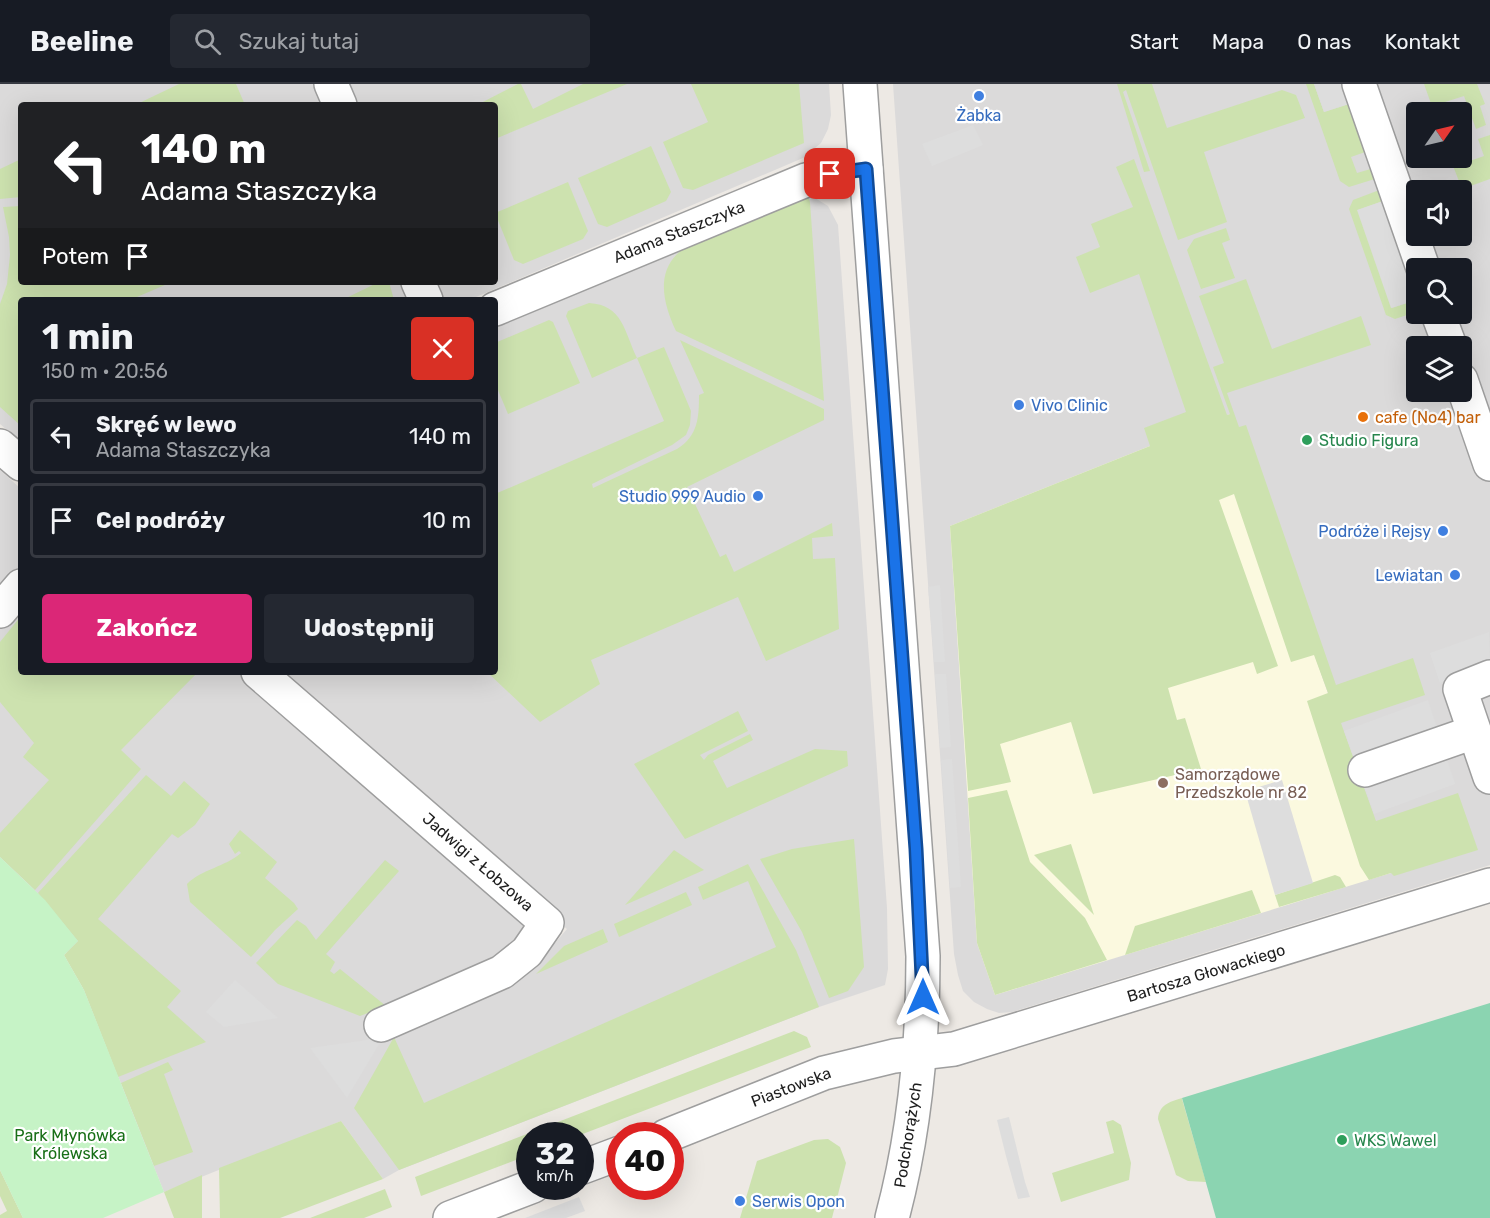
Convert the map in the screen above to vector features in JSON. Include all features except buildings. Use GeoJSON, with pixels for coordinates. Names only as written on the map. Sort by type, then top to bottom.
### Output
{"type":"FeatureCollection","features":[{"type":"Feature","properties":{"kind":"street"},"geometry":{"type":"LineString","coordinates":[[331,84],[339,102]]}},
{"type":"Feature","properties":{"kind":"street","name":"Podchorążych"},"geometry":{"type":"LineString","coordinates":[[860,84],[922,945],[923,997],[920,1052],[909,1146],[892,1218]]}},
{"type":"Feature","properties":{"kind":"street"},"geometry":{"type":"LineString","coordinates":[[1359,84],[1420,258]]}},
{"type":"Feature","properties":{"kind":"street","name":"Adama Staszczyka"},"geometry":{"type":"LineString","coordinates":[[498,308],[806,180],[866,169]]}},
{"type":"Feature","properties":{"kind":"street"},"geometry":{"type":"LineString","coordinates":[[1469,402],[1490,464]]}},
{"type":"Feature","properties":{"kind":"street"},"geometry":{"type":"LineString","coordinates":[[0,446],[18,461]]}},
{"type":"Feature","properties":{"kind":"street"},"geometry":{"type":"LineString","coordinates":[[0,611],[18,590]]}},
{"type":"Feature","properties":{"kind":"street","name":"Jadwigi z Łobzowa"},"geometry":{"type":"LineString","coordinates":[[261,675],[547,923],[527,952],[512,967],[381,1025]]}},
{"type":"Feature","properties":{"kind":"street"},"geometry":{"type":"LineString","coordinates":[[1490,677],[1460,689],[1490,777]]}},
{"type":"Feature","properties":{"kind":"street"},"geometry":{"type":"LineString","coordinates":[[1365,770],[1474,732]]}},
{"type":"Feature","properties":{"kind":"street","name":"Bartosza Głowackiego"},"geometry":{"type":"LineString","coordinates":[[920,1052],[954,1049],[1490,885]]}},
{"type":"Feature","properties":{"kind":"street","name":"Piastowska"},"geometry":{"type":"LineString","coordinates":[[684,1129],[824,1073],[863,1062],[920,1052]]}},
{"type":"Feature","properties":{"kind":"street"},"geometry":{"type":"LineString","coordinates":[[450,1218],[516,1193]]}},
{"type":"Feature","properties":{"kind":"shaded area"},"geometry":{"type":"Polygon","coordinates":[[[0,84],[829,84],[831,115],[828,129],[821,143],[803,158],[476,297],[18,297],[18,439],[0,424],[0,84]]]}},
{"type":"Feature","properties":{"kind":"shaded area"},"geometry":{"type":"Polygon","coordinates":[[[893,84],[1490,84],[1490,865],[1012,1012],[999,1013],[974,1002],[963,991],[954,954],[893,84]]]}},
{"type":"Feature","properties":{"kind":"shaded area"},"geometry":{"type":"Polygon","coordinates":[[[1314,84],[1345,84],[1352,103],[1324,112],[1314,84]]]}},
{"type":"Feature","properties":{"kind":"shaded area"},"geometry":{"type":"Polygon","coordinates":[[[973,125],[983,145],[932,166],[922,144],[973,125]]]}},
{"type":"Feature","properties":{"kind":"shaded area"},"geometry":{"type":"Polygon","coordinates":[[[802,197],[815,198],[828,206],[838,225],[887,908],[888,969],[885,985],[819,1007],[523,1122],[516,1122],[516,1125],[399,1170],[383,1179],[341,1121],[164,1192],[84,990],[45,900],[0,857],[0,470],[18,486],[18,675],[247,675],[555,943],[567,929],[274,675],[498,675],[498,327],[802,197]]]}},
{"type":"Feature","properties":{"kind":"shaded area"},"geometry":{"type":"Polygon","coordinates":[[[1386,200],[1406,259],[1406,303],[1391,308],[1357,210],[1386,200]]]}},
{"type":"Feature","properties":{"kind":"shaded area","name":"Samorządowe Przedszkole nr 82"},"geometry":{"type":"Polygon","coordinates":[[[1230,414],[1391,873],[995,995],[977,943],[950,526],[1230,414]]]}},
{"type":"Feature","properties":{"kind":"shaded area"},"geometry":{"type":"Polygon","coordinates":[[[940,585],[945,662],[934,662],[928,587],[940,585]]]}},
{"type":"Feature","properties":{"kind":"shaded area"},"geometry":{"type":"Polygon","coordinates":[[[1489,632],[1490,663],[1440,683],[1430,653],[1489,632]]]}},
{"type":"Feature","properties":{"kind":"shaded area"},"geometry":{"type":"Polygon","coordinates":[[[935,674],[946,674],[951,747],[940,748],[935,674]]]}},
{"type":"Feature","properties":{"kind":"shaded area"},"geometry":{"type":"Polygon","coordinates":[[[1428,700],[1455,784],[1374,814],[1344,731],[1428,700]]]}},
{"type":"Feature","properties":{"kind":"shaded area"},"geometry":{"type":"Polygon","coordinates":[[[952,759],[961,887],[950,888],[941,760],[952,759]]]}},
{"type":"Feature","properties":{"kind":"shaded area"},"geometry":{"type":"Polygon","coordinates":[[[1282,780],[1313,883],[1275,895],[1245,791],[1282,780]]]}},
{"type":"Feature","properties":{"kind":"shaded area"},"geometry":{"type":"Polygon","coordinates":[[[235,980],[278,1018],[224,1027],[206,1012],[235,980]]]}},
{"type":"Feature","properties":{"kind":"shaded area"},"geometry":{"type":"Polygon","coordinates":[[[384,1036],[347,1098],[310,1048],[367,1040],[384,1036]]]}},
{"type":"Feature","properties":{"kind":"shaded area"},"geometry":{"type":"Polygon","coordinates":[[[1009,1117],[1030,1197],[1018,1199],[1006,1156],[997,1120],[1009,1117]]]}},
{"type":"Feature","properties":{"kind":"shaded area"},"geometry":{"type":"Polygon","coordinates":[[[571,1200],[580,1200],[585,1211],[566,1218],[525,1218],[571,1200]]]}},
{"type":"Feature","properties":{"kind":"green space"},"geometry":{"type":"Polygon","coordinates":[[[179,84],[236,84],[244,102],[141,102],[179,84]]]}},
{"type":"Feature","properties":{"kind":"green space"},"geometry":{"type":"Polygon","coordinates":[[[518,84],[521,84],[533,109],[583,84],[627,84],[498,138],[498,102],[483,102],[518,84]]]}},
{"type":"Feature","properties":{"kind":"green space"},"geometry":{"type":"Polygon","coordinates":[[[691,84],[799,84],[804,143],[693,190],[683,188],[663,142],[708,122],[691,84]]]}},
{"type":"Feature","properties":{"kind":"green space"},"geometry":{"type":"Polygon","coordinates":[[[1117,84],[1152,84],[1167,128],[1282,90],[1296,95],[1305,118],[1204,152],[1227,222],[1178,240],[1126,90],[1123,92],[1150,171],[1144,172],[1117,84]]]}},
{"type":"Feature","properties":{"kind":"green space"},"geometry":{"type":"Polygon","coordinates":[[[1306,84],[1314,84],[1324,112],[1352,103],[1368,151],[1351,157],[1357,173],[1374,168],[1378,178],[1349,187],[1340,181],[1306,84]]]}},
{"type":"Feature","properties":{"kind":"green space"},"geometry":{"type":"Polygon","coordinates":[[[1424,84],[1477,84],[1485,104],[1480,106],[1486,125],[1476,129],[1472,118],[1472,102],[1466,102],[1464,96],[1445,102],[1430,102],[1424,84]]]}},
{"type":"Feature","properties":{"kind":"green space"},"geometry":{"type":"Polygon","coordinates":[[[1490,135],[1490,179],[1472,185],[1472,180],[1459,180],[1454,168],[1472,168],[1472,160],[1484,156],[1478,139],[1490,135]]]}},
{"type":"Feature","properties":{"kind":"green space"},"geometry":{"type":"Polygon","coordinates":[[[651,146],[671,192],[666,201],[607,227],[598,224],[578,178],[651,146]]]}},
{"type":"Feature","properties":{"kind":"green space"},"geometry":{"type":"Polygon","coordinates":[[[1134,159],[1227,415],[1230,414],[1213,367],[1224,363],[1199,296],[1246,279],[1272,349],[1361,316],[1371,345],[1227,393],[1239,427],[1246,425],[1336,685],[1413,658],[1425,695],[1341,723],[1376,821],[1458,793],[1478,850],[1394,876],[1391,873],[1369,880],[1360,866],[1307,701],[1328,693],[1314,655],[1291,662],[1234,494],[1219,500],[1278,666],[1257,674],[1253,662],[1168,688],[1177,720],[1185,718],[1201,769],[1093,794],[1071,722],[1000,744],[1011,782],[968,791],[950,526],[1150,446],[1144,428],[1186,412],[1139,274],[1090,293],[1076,257],[1100,247],[1091,224],[1133,207],[1116,167],[1134,159]]]}},
{"type":"Feature","properties":{"kind":"green space"},"geometry":{"type":"Polygon","coordinates":[[[18,160],[18,197],[0,199],[0,169],[18,160]]]}},
{"type":"Feature","properties":{"kind":"green space"},"geometry":{"type":"Polygon","coordinates":[[[568,182],[588,231],[583,239],[523,264],[514,260],[498,220],[498,212],[568,182]]]}},
{"type":"Feature","properties":{"kind":"green space"},"geometry":{"type":"Polygon","coordinates":[[[1382,189],[1386,200],[1358,210],[1392,308],[1406,303],[1406,315],[1395,319],[1386,315],[1349,209],[1353,200],[1382,189]]]}},
{"type":"Feature","properties":{"kind":"green space"},"geometry":{"type":"Polygon","coordinates":[[[808,197],[824,401],[676,331],[665,298],[664,287],[668,266],[684,248],[701,239],[808,197]]]}},
{"type":"Feature","properties":{"kind":"green space"},"geometry":{"type":"Polygon","coordinates":[[[18,206],[18,285],[165,285],[137,297],[18,297],[18,423],[0,407],[0,304],[7,284],[10,255],[3,207],[18,206]]]}},
{"type":"Feature","properties":{"kind":"green space"},"geometry":{"type":"Polygon","coordinates":[[[1226,228],[1230,240],[1222,243],[1235,278],[1201,289],[1187,250],[1194,239],[1226,228]]]}},
{"type":"Feature","properties":{"kind":"green space"},"geometry":{"type":"Polygon","coordinates":[[[373,285],[390,285],[393,297],[348,297],[373,285]]]}},
{"type":"Feature","properties":{"kind":"green space"},"geometry":{"type":"Polygon","coordinates":[[[589,303],[600,305],[616,314],[637,358],[592,378],[566,316],[568,311],[589,303]]]}},
{"type":"Feature","properties":{"kind":"green space"},"geometry":{"type":"Polygon","coordinates":[[[549,320],[553,322],[580,383],[508,414],[498,390],[498,342],[549,320]]]}},
{"type":"Feature","properties":{"kind":"green space"},"geometry":{"type":"Polygon","coordinates":[[[680,340],[824,409],[824,420],[687,487],[720,557],[726,554],[734,572],[832,523],[833,536],[812,538],[813,559],[835,558],[839,629],[766,661],[738,597],[591,660],[600,684],[540,722],[490,675],[498,675],[498,493],[664,421],[637,358],[664,347],[691,411],[690,425],[686,435],[672,445],[592,484],[593,488],[677,449],[693,432],[698,419],[699,395],[704,393],[680,340]]]}},
{"type":"Feature","properties":{"kind":"green space"},"geometry":{"type":"Polygon","coordinates":[[[18,620],[18,675],[195,675],[121,750],[141,769],[35,890],[0,857],[0,833],[49,780],[23,757],[34,743],[0,702],[0,642],[18,620]]]}},
{"type":"Feature","properties":{"kind":"green space"},"geometry":{"type":"Polygon","coordinates":[[[738,711],[748,731],[700,755],[704,760],[708,755],[750,734],[753,740],[713,761],[727,788],[815,749],[847,751],[848,766],[685,839],[634,764],[738,711]]]}},
{"type":"Feature","properties":{"kind":"green space"},"geometry":{"type":"Polygon","coordinates":[[[146,775],[171,796],[184,781],[210,804],[195,825],[178,838],[172,834],[98,919],[181,991],[167,1007],[206,1042],[118,1077],[84,990],[64,955],[78,941],[38,893],[146,775]]]}},
{"type":"Feature","properties":{"kind":"green space"},"geometry":{"type":"Polygon","coordinates":[[[1007,790],[1030,862],[1085,918],[1107,960],[995,995],[977,943],[968,798],[1007,790]]]}},
{"type":"Feature","properties":{"kind":"green space"},"geometry":{"type":"Polygon","coordinates":[[[240,830],[277,862],[265,878],[298,909],[251,957],[190,902],[187,884],[241,853],[239,851],[235,854],[229,844],[240,830]]]}},
{"type":"Feature","properties":{"kind":"green space"},"geometry":{"type":"Polygon","coordinates":[[[854,839],[864,967],[848,991],[829,998],[802,932],[760,859],[792,849],[854,839]]]}},
{"type":"Feature","properties":{"kind":"green space"},"geometry":{"type":"Polygon","coordinates":[[[1071,844],[1094,915],[1034,855],[1071,844]]]}},
{"type":"Feature","properties":{"kind":"green space"},"geometry":{"type":"Polygon","coordinates":[[[674,850],[704,870],[625,905],[674,850]]]}},
{"type":"Feature","properties":{"kind":"green space","name":"Park Młynówka Królewska"},"geometry":{"type":"Polygon","coordinates":[[[0,857],[45,900],[78,941],[64,955],[84,990],[164,1192],[103,1218],[23,1218],[0,1170],[0,857]]]}},
{"type":"Feature","properties":{"kind":"green space"},"geometry":{"type":"Polygon","coordinates":[[[385,860],[399,871],[326,954],[335,962],[330,971],[334,974],[340,969],[386,1006],[360,1016],[278,984],[256,963],[297,920],[306,926],[316,940],[385,860]]]}},
{"type":"Feature","properties":{"kind":"green space"},"geometry":{"type":"Polygon","coordinates":[[[748,864],[796,950],[819,1007],[523,1122],[516,1122],[516,1125],[399,1170],[354,1108],[394,1037],[424,1103],[776,947],[748,881],[703,900],[698,887],[748,864]]]}},
{"type":"Feature","properties":{"kind":"green space"},"geometry":{"type":"Polygon","coordinates":[[[1335,875],[1340,877],[1346,887],[1279,907],[1275,895],[1335,875]]]}},
{"type":"Feature","properties":{"kind":"green space"},"geometry":{"type":"Polygon","coordinates":[[[1252,890],[1261,913],[1125,955],[1135,926],[1252,890]]]}},
{"type":"Feature","properties":{"kind":"green space"},"geometry":{"type":"Polygon","coordinates":[[[686,892],[692,905],[619,937],[614,924],[686,892]]]}},
{"type":"Feature","properties":{"kind":"green space"},"geometry":{"type":"Polygon","coordinates":[[[603,929],[608,942],[536,974],[564,946],[603,929]]]}},
{"type":"Feature","properties":{"kind":"green space","name":"WKS Wawel"},"geometry":{"type":"Polygon","coordinates":[[[1490,1003],[1490,1218],[1216,1218],[1182,1098],[1490,1003]]]}},
{"type":"Feature","properties":{"kind":"green space"},"geometry":{"type":"Polygon","coordinates":[[[794,1031],[807,1037],[811,1047],[614,1122],[606,1122],[606,1125],[594,1130],[594,1122],[558,1122],[794,1031]]]}},
{"type":"Feature","properties":{"kind":"green space"},"geometry":{"type":"Polygon","coordinates":[[[168,1062],[173,1070],[164,1074],[193,1152],[154,1166],[121,1083],[168,1062]]]}},
{"type":"Feature","properties":{"kind":"green space"},"geometry":{"type":"Polygon","coordinates":[[[1182,1098],[1206,1182],[1188,1181],[1176,1175],[1158,1119],[1163,1107],[1182,1098]]]}},
{"type":"Feature","properties":{"kind":"green space"},"geometry":{"type":"Polygon","coordinates":[[[1113,1120],[1121,1125],[1131,1163],[1129,1180],[1061,1202],[1052,1173],[1114,1153],[1106,1122],[1113,1120]]]}},
{"type":"Feature","properties":{"kind":"green space"},"geometry":{"type":"Polygon","coordinates":[[[341,1121],[383,1179],[280,1218],[220,1218],[219,1168],[341,1121]]]}},
{"type":"Feature","properties":{"kind":"green space"},"geometry":{"type":"Polygon","coordinates":[[[516,1138],[516,1160],[421,1196],[415,1177],[516,1138]]]}},
{"type":"Feature","properties":{"kind":"green space"},"geometry":{"type":"Polygon","coordinates":[[[828,1139],[840,1147],[846,1163],[832,1218],[740,1218],[757,1161],[814,1140],[828,1139]]]}},
{"type":"Feature","properties":{"kind":"green space"},"geometry":{"type":"Polygon","coordinates":[[[0,1170],[23,1218],[0,1218],[0,1215],[7,1211],[0,1196],[0,1170]]]}},
{"type":"Feature","properties":{"kind":"green space"},"geometry":{"type":"Polygon","coordinates":[[[202,1175],[202,1218],[174,1218],[164,1192],[202,1175]]]}},
{"type":"Feature","properties":{"kind":"green space"},"geometry":{"type":"Polygon","coordinates":[[[385,1189],[392,1207],[364,1218],[310,1218],[385,1189]]]}},
{"type":"Feature","properties":{"kind":"place","name":"Żabka"},"geometry":{"type":"Point","coordinates":[979,96]}},
{"type":"Feature","properties":{"kind":"place","name":"Vivo Clinic"},"geometry":{"type":"Point","coordinates":[1019,405]}},
{"type":"Feature","properties":{"kind":"place","name":"cafe (No4) bar"},"geometry":{"type":"Point","coordinates":[1363,417]}},
{"type":"Feature","properties":{"kind":"place","name":"Studio Figura"},"geometry":{"type":"Point","coordinates":[1307,440]}},
{"type":"Feature","properties":{"kind":"place","name":"Studio 999 Audio"},"geometry":{"type":"Point","coordinates":[758,496]}},
{"type":"Feature","properties":{"kind":"place","name":"Podróże i Rejsy"},"geometry":{"type":"Point","coordinates":[1443,531]}},
{"type":"Feature","properties":{"kind":"place","name":"Lewiatan"},"geometry":{"type":"Point","coordinates":[1455,575]}},
{"type":"Feature","properties":{"kind":"place","name":"Samorządowe Przedszkole nr 82"},"geometry":{"type":"Point","coordinates":[1163,783]}},
{"type":"Feature","properties":{"kind":"place","name":"WKS Wawel"},"geometry":{"type":"Point","coordinates":[1342,1140]}},
{"type":"Feature","properties":{"kind":"place","name":"Serwis Opon"},"geometry":{"type":"Point","coordinates":[740,1201]}},
{"type":"Feature","properties":{"kind":"route"},"geometry":{"type":"LineString","coordinates":[[830,174],[866,169],[916,849],[923,956],[923,997]]}}]}
